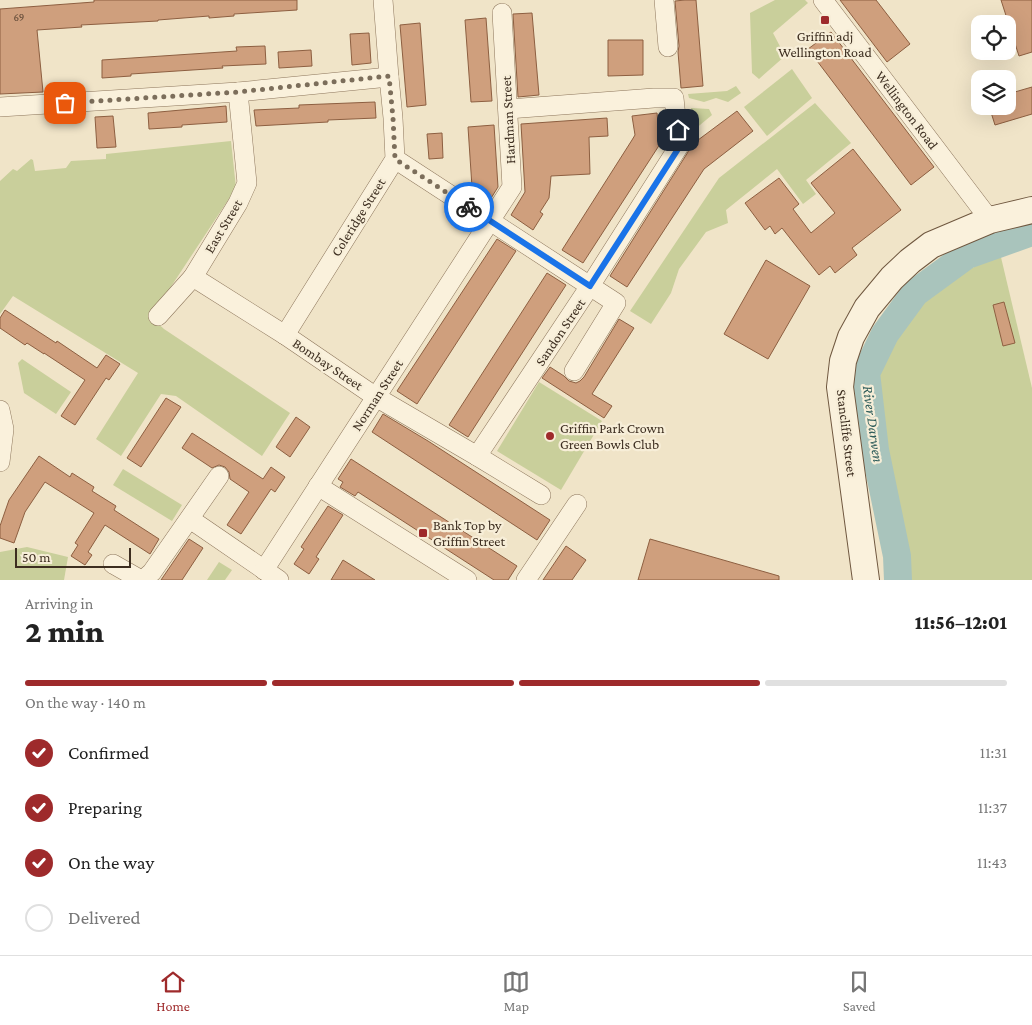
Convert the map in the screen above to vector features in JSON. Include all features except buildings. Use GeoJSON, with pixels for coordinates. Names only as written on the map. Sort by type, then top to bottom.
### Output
{"type":"FeatureCollection","features":[{"type":"Feature","properties":{"kind":"main road","name":"Stancliffe Street"},"geometry":{"type":"LineString","coordinates":[[866,580],[840,387],[842,361],[851,337],[867,308],[892,278],[910,261],[932,245],[990,220],[1032,210]]}},
{"type":"Feature","properties":{"kind":"street"},"geometry":{"type":"LineString","coordinates":[[383,0],[395,159],[616,303],[574,371]]}},
{"type":"Feature","properties":{"kind":"street"},"geometry":{"type":"LineString","coordinates":[[664,0],[668,47]]}},
{"type":"Feature","properties":{"kind":"street","name":"Wellington Road"},"geometry":{"type":"LineString","coordinates":[[823,0],[990,220]]}},
{"type":"Feature","properties":{"kind":"street","name":"Hardman Street"},"geometry":{"type":"LineString","coordinates":[[490,221],[512,187],[502,13]]}},
{"type":"Feature","properties":{"kind":"street"},"geometry":{"type":"LineString","coordinates":[[0,107],[238,92],[389,76]]}},
{"type":"Feature","properties":{"kind":"street","name":"East Street"},"geometry":{"type":"LineString","coordinates":[[158,316],[193,276],[238,203],[247,183],[238,92]]}},
{"type":"Feature","properties":{"kind":"street","name":"Sandon Street"},"geometry":{"type":"LineString","coordinates":[[477,456],[680,146],[674,98],[508,109]]}},
{"type":"Feature","properties":{"kind":"street","name":"Coleridge Street"},"geometry":{"type":"LineString","coordinates":[[285,335],[395,159]]}},
{"type":"Feature","properties":{"kind":"street","name":"Norman Street"},"geometry":{"type":"LineString","coordinates":[[272,575],[318,486],[490,221]]}},
{"type":"Feature","properties":{"kind":"street","name":"Bombay Street"},"geometry":{"type":"LineString","coordinates":[[193,276],[285,335],[376,397],[541,495]]}},
{"type":"Feature","properties":{"kind":"street"},"geometry":{"type":"LineString","coordinates":[[0,410],[4,429],[0,462]]}},
{"type":"Feature","properties":{"kind":"street"},"geometry":{"type":"LineString","coordinates":[[113,564],[142,580],[152,572],[219,476]]}},
{"type":"Feature","properties":{"kind":"street"},"geometry":{"type":"LineString","coordinates":[[318,486],[467,580]]}},
{"type":"Feature","properties":{"kind":"street"},"geometry":{"type":"LineString","coordinates":[[526,580],[577,504]]}},
{"type":"Feature","properties":{"kind":"street"},"geometry":{"type":"LineString","coordinates":[[190,519],[272,575]]}},
{"type":"Feature","properties":{"kind":"green space"},"geometry":{"type":"Polygon","coordinates":[[[775,0],[805,0],[808,3],[773,33],[785,56],[759,79],[752,73],[750,13],[775,0]]]}},
{"type":"Feature","properties":{"kind":"green space"},"geometry":{"type":"Polygon","coordinates":[[[792,69],[812,98],[767,136],[744,107],[792,69]]]}},
{"type":"Feature","properties":{"kind":"green space"},"geometry":{"type":"Polygon","coordinates":[[[736,86],[741,93],[728,102],[716,98],[704,102],[689,98],[688,94],[727,91],[736,86]]]}},
{"type":"Feature","properties":{"kind":"green space"},"geometry":{"type":"Polygon","coordinates":[[[815,103],[851,143],[806,180],[816,194],[803,204],[777,169],[726,210],[728,223],[706,232],[679,269],[671,293],[651,324],[630,311],[719,178],[815,103]]]}},
{"type":"Feature","properties":{"kind":"green space"},"geometry":{"type":"Polygon","coordinates":[[[691,108],[709,109],[712,115],[694,130],[690,123],[691,108]]]}},
{"type":"Feature","properties":{"kind":"green space"},"geometry":{"type":"Polygon","coordinates":[[[231,141],[236,188],[151,317],[164,329],[290,413],[262,456],[176,396],[161,394],[121,456],[96,439],[138,373],[13,296],[0,314],[0,181],[13,169],[17,171],[31,159],[33,160],[35,171],[66,168],[71,161],[106,159],[106,154],[231,141]]]}},
{"type":"Feature","properties":{"kind":"green space"},"geometry":{"type":"Polygon","coordinates":[[[1000,253],[1032,388],[1032,580],[909,580],[875,372],[891,342],[912,311],[939,286],[1000,253]]]}},
{"type":"Feature","properties":{"kind":"green space"},"geometry":{"type":"Polygon","coordinates":[[[22,359],[71,392],[56,414],[24,393],[18,363],[22,359]]]}},
{"type":"Feature","properties":{"kind":"green space","name":"Griffin Park Crown Green Bowls Club"},"geometry":{"type":"Polygon","coordinates":[[[539,382],[602,421],[561,490],[497,451],[539,382]]]}},
{"type":"Feature","properties":{"kind":"green space"},"geometry":{"type":"Polygon","coordinates":[[[123,469],[182,505],[172,521],[113,485],[123,469]]]}},
{"type":"Feature","properties":{"kind":"green space"},"geometry":{"type":"Polygon","coordinates":[[[27,547],[68,557],[64,580],[0,580],[0,552],[27,547]]]}},
{"type":"Feature","properties":{"kind":"green space"},"geometry":{"type":"Polygon","coordinates":[[[219,562],[232,570],[225,580],[207,580],[219,562]]]}},
{"type":"Feature","properties":{"kind":"waterway","name":"River Darwen"},"geometry":{"type":"LineString","coordinates":[[898,580],[897,556],[875,450],[866,373],[885,334],[915,293],[967,255],[1032,232]]}},
{"type":"Feature","properties":{"kind":"way so far"},"geometry":{"type":"LineString","coordinates":[[65,103],[238,92],[389,76],[395,159],[469,207]]}},
{"type":"Feature","properties":{"kind":"place","name":"Griffin adj Wellington Road"},"geometry":{"type":"Point","coordinates":[825,20]}},
{"type":"Feature","properties":{"kind":"place","name":"Griffin Park Crown Green Bowls Club"},"geometry":{"type":"Point","coordinates":[550,436]}},
{"type":"Feature","properties":{"kind":"place","name":"Bank Top by Griffin Street"},"geometry":{"type":"Point","coordinates":[423,533]}},
{"type":"Feature","properties":{"kind":"route"},"geometry":{"type":"LineString","coordinates":[[469,207],[590,286],[680,146],[678,130]]}}]}
